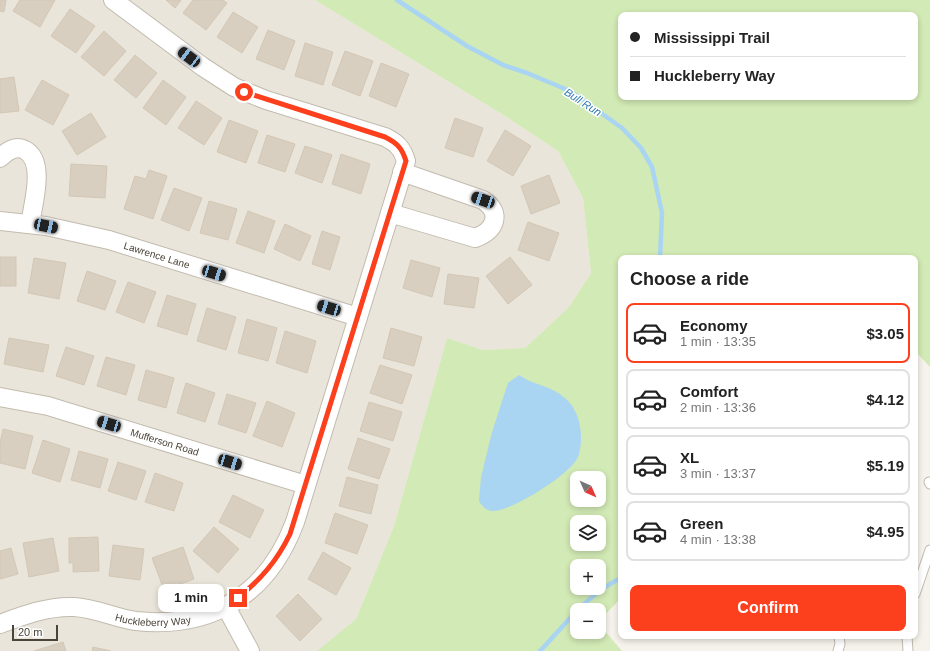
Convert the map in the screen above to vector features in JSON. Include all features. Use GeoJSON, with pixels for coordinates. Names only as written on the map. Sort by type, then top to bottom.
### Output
{"type":"FeatureCollection","features":[{"type":"Feature","properties":{"kind":"street"},"geometry":{"type":"LineString","coordinates":[[113,0],[203,67],[234,87],[266,100],[385,137],[395,142],[403,150],[404,166],[483,200],[490,205],[494,211],[495,219],[488,231],[474,238],[390,213]]}},
{"type":"Feature","properties":{"kind":"street"},"geometry":{"type":"LineString","coordinates":[[0,158],[6,152],[13,149],[22,148],[29,152],[35,159],[37,171],[30,224]]}},
{"type":"Feature","properties":{"kind":"street","name":"Huckleberry Way"},"geometry":{"type":"LineString","coordinates":[[0,624],[48,609],[73,607],[134,620],[154,622],[187,621],[226,607],[255,584],[277,559],[290,534],[404,166]]}},
{"type":"Feature","properties":{"kind":"street","name":"Lawrence Lane"},"geometry":{"type":"LineString","coordinates":[[0,221],[30,224],[109,240],[358,317]]}},
{"type":"Feature","properties":{"kind":"street","name":"Mufferson Road"},"geometry":{"type":"LineString","coordinates":[[0,396],[48,406],[306,485]]}},
{"type":"Feature","properties":{"kind":"street"},"geometry":{"type":"LineString","coordinates":[[226,607],[250,651]]}},
{"type":"Feature","properties":{"kind":"lane"},"geometry":{"type":"LineString","coordinates":[[918,585],[930,550]]}},
{"type":"Feature","properties":{"kind":"lane"},"geometry":{"type":"LineString","coordinates":[[838,651],[839,639]]}},
{"type":"Feature","properties":{"kind":"lane"},"geometry":{"type":"LineString","coordinates":[[907,639],[908,651]]}},
{"type":"Feature","properties":{"kind":"shaded area"},"geometry":{"type":"Polygon","coordinates":[[[0,0],[315,0],[505,116],[558,151],[583,198],[591,273],[569,307],[525,348],[483,350],[447,338],[394,526],[356,619],[317,651],[0,651],[0,0]]]}},
{"type":"Feature","properties":{"kind":"green space"},"geometry":{"type":"Polygon","coordinates":[[[315,0],[930,0],[930,367],[918,354],[918,255],[618,255],[618,601],[606,614],[606,603],[570,603],[570,639],[606,639],[606,632],[622,651],[317,651],[356,619],[394,526],[447,338],[483,350],[525,348],[569,307],[591,273],[583,198],[558,151],[505,116],[315,0]]]}},
{"type":"Feature","properties":{"kind":"water"},"geometry":{"type":"Polygon","coordinates":[[[519,375],[556,392],[569,402],[573,407],[579,421],[581,436],[580,450],[578,457],[573,464],[553,482],[513,505],[491,511],[484,508],[479,501],[481,477],[492,432],[508,383],[519,375]]]}},
{"type":"Feature","properties":{"kind":"building"},"geometry":{"type":"Polygon","coordinates":[[[0,0],[6,0],[4,12],[0,11],[0,0]]]}},
{"type":"Feature","properties":{"kind":"building"},"geometry":{"type":"Polygon","coordinates":[[[20,0],[55,0],[40,27],[13,11],[20,0]]]}},
{"type":"Feature","properties":{"kind":"building"},"geometry":{"type":"Polygon","coordinates":[[[166,0],[181,0],[175,8],[166,0]]]}},
{"type":"Feature","properties":{"kind":"building"},"geometry":{"type":"Polygon","coordinates":[[[193,0],[223,0],[227,3],[206,30],[183,13],[193,0]]]}},
{"type":"Feature","properties":{"kind":"building"},"geometry":{"type":"Polygon","coordinates":[[[70,9],[95,26],[76,53],[51,36],[70,9]]]}},
{"type":"Feature","properties":{"kind":"building"},"geometry":{"type":"Polygon","coordinates":[[[233,12],[258,27],[242,53],[217,37],[233,12]]]}},
{"type":"Feature","properties":{"kind":"building"},"geometry":{"type":"Polygon","coordinates":[[[268,30],[295,41],[284,70],[256,59],[268,30]]]}},
{"type":"Feature","properties":{"kind":"building"},"geometry":{"type":"Polygon","coordinates":[[[104,31],[126,51],[104,76],[81,57],[104,31]]]}},
{"type":"Feature","properties":{"kind":"building"},"geometry":{"type":"Polygon","coordinates":[[[305,43],[333,52],[323,85],[295,76],[305,43]]]}},
{"type":"Feature","properties":{"kind":"building"},"geometry":{"type":"Polygon","coordinates":[[[345,51],[373,61],[360,96],[332,85],[345,51]]]}},
{"type":"Feature","properties":{"kind":"building"},"geometry":{"type":"Polygon","coordinates":[[[135,55],[157,73],[136,98],[114,80],[135,55]]]}},
{"type":"Feature","properties":{"kind":"building"},"geometry":{"type":"Polygon","coordinates":[[[381,63],[409,74],[396,107],[369,96],[381,63]]]}},
{"type":"Feature","properties":{"kind":"building"},"geometry":{"type":"Polygon","coordinates":[[[14,77],[19,111],[0,113],[0,79],[14,77]]]}},
{"type":"Feature","properties":{"kind":"building"},"geometry":{"type":"Polygon","coordinates":[[[42,80],[69,95],[53,125],[25,110],[42,80]]]}},
{"type":"Feature","properties":{"kind":"building"},"geometry":{"type":"Polygon","coordinates":[[[163,80],[186,97],[166,125],[143,108],[163,80]]]}},
{"type":"Feature","properties":{"kind":"building"},"geometry":{"type":"Polygon","coordinates":[[[196,101],[222,118],[204,145],[178,128],[196,101]]]}},
{"type":"Feature","properties":{"kind":"building"},"geometry":{"type":"Polygon","coordinates":[[[91,113],[106,137],[77,155],[62,131],[91,113]]]}},
{"type":"Feature","properties":{"kind":"building"},"geometry":{"type":"Polygon","coordinates":[[[455,118],[483,128],[473,157],[445,148],[455,118]]]}},
{"type":"Feature","properties":{"kind":"building"},"geometry":{"type":"Polygon","coordinates":[[[229,120],[258,131],[246,163],[217,152],[229,120]]]}},
{"type":"Feature","properties":{"kind":"building"},"geometry":{"type":"Polygon","coordinates":[[[505,130],[531,146],[513,176],[487,161],[505,130]]]}},
{"type":"Feature","properties":{"kind":"building"},"geometry":{"type":"Polygon","coordinates":[[[267,135],[295,144],[285,172],[258,163],[267,135]]]}},
{"type":"Feature","properties":{"kind":"building"},"geometry":{"type":"Polygon","coordinates":[[[305,146],[332,155],[322,183],[295,173],[305,146]]]}},
{"type":"Feature","properties":{"kind":"building"},"geometry":{"type":"Polygon","coordinates":[[[341,154],[370,164],[361,194],[332,184],[341,154]]]}},
{"type":"Feature","properties":{"kind":"building"},"geometry":{"type":"Polygon","coordinates":[[[71,164],[107,166],[105,198],[69,196],[71,164]]]}},
{"type":"Feature","properties":{"kind":"building"},"geometry":{"type":"Polygon","coordinates":[[[149,170],[167,176],[153,219],[124,209],[135,176],[146,179],[149,170]]]}},
{"type":"Feature","properties":{"kind":"building"},"geometry":{"type":"Polygon","coordinates":[[[549,175],[560,203],[531,214],[521,186],[549,175]]]}},
{"type":"Feature","properties":{"kind":"building"},"geometry":{"type":"Polygon","coordinates":[[[174,188],[202,198],[189,231],[161,220],[174,188]]]}},
{"type":"Feature","properties":{"kind":"building"},"geometry":{"type":"Polygon","coordinates":[[[209,201],[237,209],[228,240],[200,233],[209,201]]]}},
{"type":"Feature","properties":{"kind":"building"},"geometry":{"type":"Polygon","coordinates":[[[248,211],[275,221],[264,253],[236,243],[248,211]]]}},
{"type":"Feature","properties":{"kind":"building"},"geometry":{"type":"Polygon","coordinates":[[[528,222],[559,233],[549,261],[518,250],[528,222]]]}},
{"type":"Feature","properties":{"kind":"building"},"geometry":{"type":"Polygon","coordinates":[[[285,224],[311,236],[300,261],[274,249],[285,224]]]}},
{"type":"Feature","properties":{"kind":"building"},"geometry":{"type":"Polygon","coordinates":[[[322,231],[340,237],[330,270],[312,264],[322,231]]]}},
{"type":"Feature","properties":{"kind":"building"},"geometry":{"type":"Polygon","coordinates":[[[0,257],[16,257],[16,286],[0,286],[0,257]]]}},
{"type":"Feature","properties":{"kind":"building"},"geometry":{"type":"Polygon","coordinates":[[[510,257],[532,285],[508,304],[486,276],[510,257]]]}},
{"type":"Feature","properties":{"kind":"building"},"geometry":{"type":"Polygon","coordinates":[[[34,258],[66,263],[59,299],[28,293],[34,258]]]}},
{"type":"Feature","properties":{"kind":"building"},"geometry":{"type":"Polygon","coordinates":[[[411,260],[440,268],[432,297],[403,288],[411,260]]]}},
{"type":"Feature","properties":{"kind":"building"},"geometry":{"type":"Polygon","coordinates":[[[87,271],[116,281],[105,310],[77,301],[87,271]]]}},
{"type":"Feature","properties":{"kind":"building"},"geometry":{"type":"Polygon","coordinates":[[[448,274],[479,278],[474,308],[444,304],[448,274]]]}},
{"type":"Feature","properties":{"kind":"building"},"geometry":{"type":"Polygon","coordinates":[[[128,282],[156,292],[144,323],[116,312],[128,282]]]}},
{"type":"Feature","properties":{"kind":"building"},"geometry":{"type":"Polygon","coordinates":[[[167,295],[196,304],[187,335],[157,326],[167,295]]]}},
{"type":"Feature","properties":{"kind":"building"},"geometry":{"type":"Polygon","coordinates":[[[207,308],[236,317],[226,350],[197,341],[207,308]]]}},
{"type":"Feature","properties":{"kind":"building"},"geometry":{"type":"Polygon","coordinates":[[[247,319],[277,328],[268,361],[238,353],[247,319]]]}},
{"type":"Feature","properties":{"kind":"building"},"geometry":{"type":"Polygon","coordinates":[[[391,328],[422,337],[414,366],[383,358],[391,328]]]}},
{"type":"Feature","properties":{"kind":"building"},"geometry":{"type":"Polygon","coordinates":[[[285,331],[316,341],[307,373],[276,363],[285,331]]]}},
{"type":"Feature","properties":{"kind":"building"},"geometry":{"type":"Polygon","coordinates":[[[9,338],[49,345],[43,372],[4,364],[9,338]]]}},
{"type":"Feature","properties":{"kind":"building"},"geometry":{"type":"Polygon","coordinates":[[[66,347],[94,356],[84,385],[56,376],[66,347]]]}},
{"type":"Feature","properties":{"kind":"building"},"geometry":{"type":"Polygon","coordinates":[[[106,357],[135,365],[126,395],[97,386],[106,357]]]}},
{"type":"Feature","properties":{"kind":"building"},"geometry":{"type":"Polygon","coordinates":[[[380,365],[412,375],[402,404],[370,393],[380,365]]]}},
{"type":"Feature","properties":{"kind":"building"},"geometry":{"type":"Polygon","coordinates":[[[146,370],[174,378],[166,408],[138,400],[146,370]]]}},
{"type":"Feature","properties":{"kind":"building"},"geometry":{"type":"Polygon","coordinates":[[[186,383],[215,393],[205,422],[177,413],[186,383]]]}},
{"type":"Feature","properties":{"kind":"building"},"geometry":{"type":"Polygon","coordinates":[[[227,394],[256,403],[246,433],[218,424],[227,394]]]}},
{"type":"Feature","properties":{"kind":"building"},"geometry":{"type":"Polygon","coordinates":[[[267,401],[295,413],[282,447],[253,436],[267,401]]]}},
{"type":"Feature","properties":{"kind":"building"},"geometry":{"type":"Polygon","coordinates":[[[369,402],[402,412],[393,441],[360,431],[369,402]]]}},
{"type":"Feature","properties":{"kind":"building"},"geometry":{"type":"Polygon","coordinates":[[[3,429],[33,436],[25,469],[0,463],[0,443],[3,429]]]}},
{"type":"Feature","properties":{"kind":"building"},"geometry":{"type":"Polygon","coordinates":[[[358,438],[390,449],[379,479],[348,469],[358,438]]]}},
{"type":"Feature","properties":{"kind":"building"},"geometry":{"type":"Polygon","coordinates":[[[43,440],[70,449],[60,482],[32,473],[43,440]]]}},
{"type":"Feature","properties":{"kind":"building"},"geometry":{"type":"Polygon","coordinates":[[[79,451],[108,459],[100,488],[71,480],[79,451]]]}},
{"type":"Feature","properties":{"kind":"building"},"geometry":{"type":"Polygon","coordinates":[[[118,462],[146,471],[136,500],[108,491],[118,462]]]}},
{"type":"Feature","properties":{"kind":"building"},"geometry":{"type":"Polygon","coordinates":[[[155,473],[183,483],[174,511],[145,502],[155,473]]]}},
{"type":"Feature","properties":{"kind":"building"},"geometry":{"type":"Polygon","coordinates":[[[347,477],[378,485],[371,514],[339,506],[347,477]]]}},
{"type":"Feature","properties":{"kind":"building"},"geometry":{"type":"Polygon","coordinates":[[[233,495],[264,510],[250,538],[219,522],[233,495]]]}},
{"type":"Feature","properties":{"kind":"building"},"geometry":{"type":"Polygon","coordinates":[[[335,513],[368,525],[357,554],[325,543],[335,513]]]}},
{"type":"Feature","properties":{"kind":"building"},"geometry":{"type":"Polygon","coordinates":[[[214,527],[239,549],[218,573],[193,551],[214,527]]]}},
{"type":"Feature","properties":{"kind":"building"},"geometry":{"type":"Polygon","coordinates":[[[98,537],[99,571],[73,572],[73,563],[69,563],[69,538],[98,537]]]}},
{"type":"Feature","properties":{"kind":"building"},"geometry":{"type":"Polygon","coordinates":[[[53,538],[59,571],[29,577],[23,543],[53,538]]]}},
{"type":"Feature","properties":{"kind":"building"},"geometry":{"type":"Polygon","coordinates":[[[113,545],[144,549],[140,580],[109,576],[113,545]]]}},
{"type":"Feature","properties":{"kind":"building"},"geometry":{"type":"Polygon","coordinates":[[[183,547],[194,579],[164,590],[152,558],[183,547]]]}},
{"type":"Feature","properties":{"kind":"building"},"geometry":{"type":"Polygon","coordinates":[[[11,548],[18,574],[0,579],[0,551],[11,548]]]}},
{"type":"Feature","properties":{"kind":"building"},"geometry":{"type":"Polygon","coordinates":[[[323,552],[351,568],[336,595],[308,579],[323,552]]]}},
{"type":"Feature","properties":{"kind":"building"},"geometry":{"type":"Polygon","coordinates":[[[298,594],[322,619],[300,641],[276,616],[298,594]]]}},
{"type":"Feature","properties":{"kind":"building"},"geometry":{"type":"Polygon","coordinates":[[[63,642],[66,651],[34,651],[63,642]]]}},
{"type":"Feature","properties":{"kind":"building"},"geometry":{"type":"Polygon","coordinates":[[[93,647],[111,651],[92,651],[93,647]]]}},
{"type":"Feature","properties":{"kind":"waterway","name":"Bull Run"},"geometry":{"type":"LineString","coordinates":[[397,0],[467,46],[503,65],[527,73],[570,91],[622,128],[641,148],[652,167],[662,213],[660,255]]}},
{"type":"Feature","properties":{"kind":"waterway","name":"Bull Run"},"geometry":{"type":"LineString","coordinates":[[540,651],[587,601],[618,580]]}},
{"type":"Feature","properties":{"kind":"route"},"geometry":{"type":"LineString","coordinates":[[238,598],[255,584],[277,559],[295,522],[406,161],[403,150],[395,142],[376,133],[244,92]]}}]}
